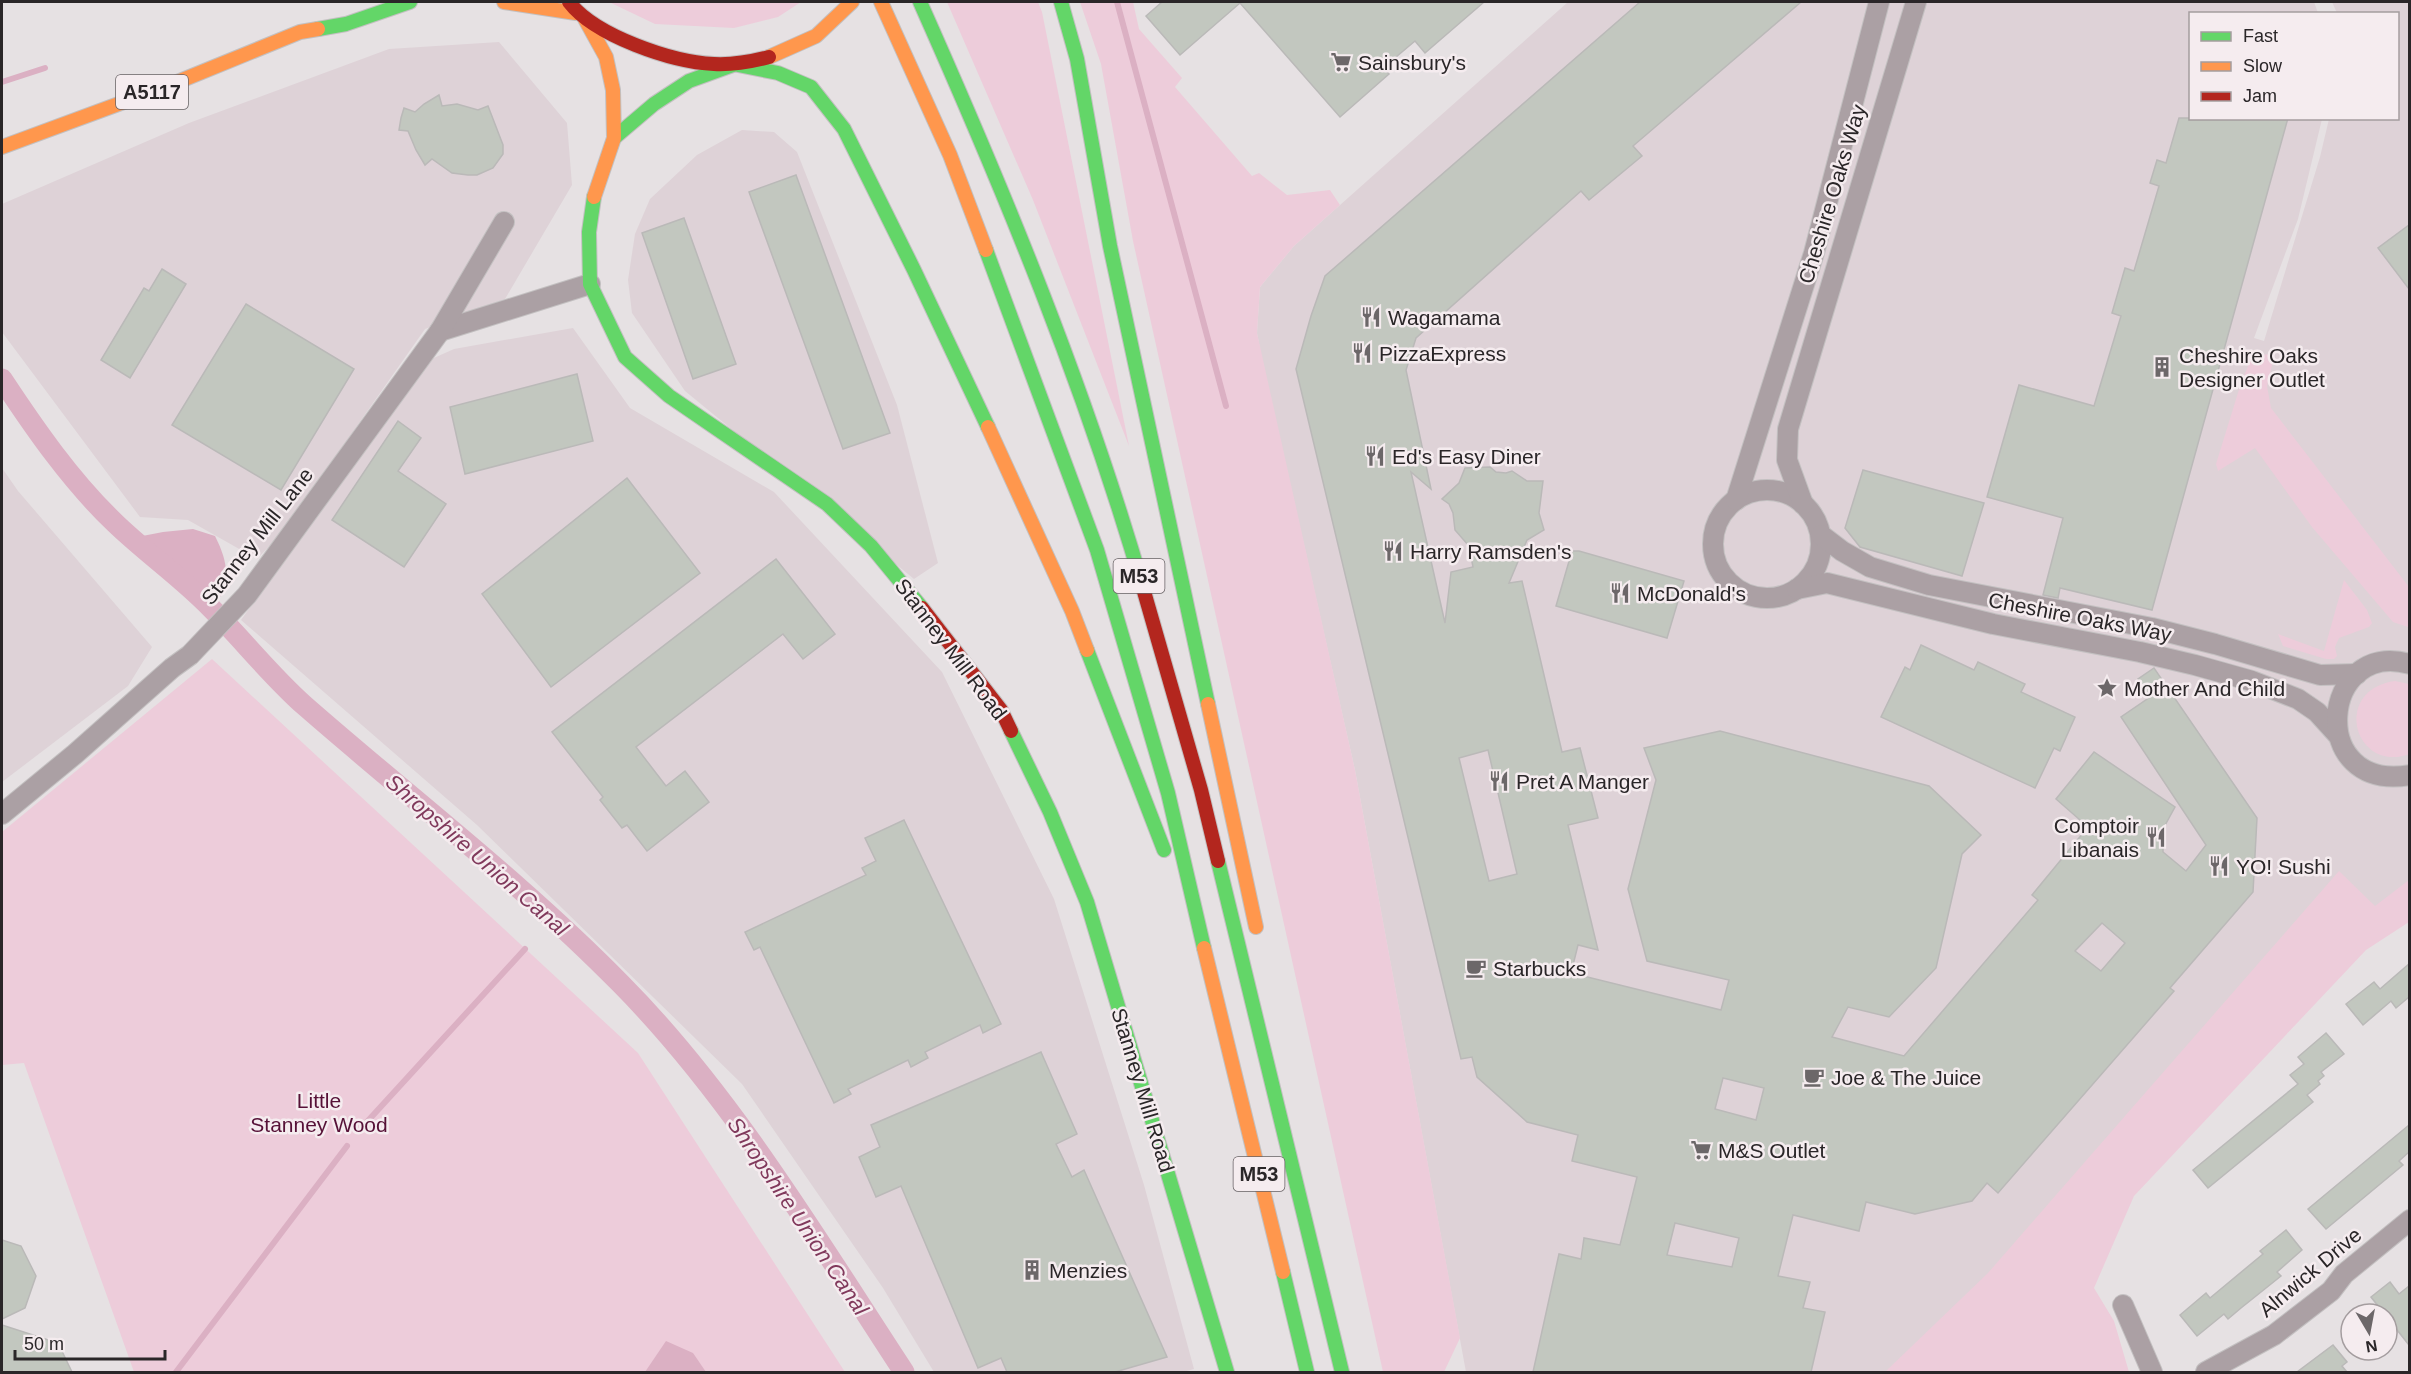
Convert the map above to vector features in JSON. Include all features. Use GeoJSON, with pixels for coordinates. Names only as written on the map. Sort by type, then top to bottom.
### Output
{"type":"FeatureCollection","features":[{"type":"Feature","properties":{"kind":"main road","name":"A5117"},"geometry":{"type":"LineString","coordinates":[[2,147],[170,85],[300,32],[346,24],[410,2]]}},
{"type":"Feature","properties":{"kind":"main road"},"geometry":{"type":"LineString","coordinates":[[504,2],[577,11],[612,36],[665,56],[696,63],[736,65],[778,73],[811,87],[844,129],[929,303],[1072,611],[1210,975]]}},
{"type":"Feature","properties":{"kind":"main road"},"geometry":{"type":"LineString","coordinates":[[614,138],[654,104],[689,81],[736,65],[776,55],[818,35],[852,2]]}},
{"type":"Feature","properties":{"kind":"main road","name":"M53"},"geometry":{"type":"LineString","coordinates":[[881,2],[950,155],[1097,550],[1168,793],[1307,1372]]}},
{"type":"Feature","properties":{"kind":"main road","name":"M53"},"geometry":{"type":"LineString","coordinates":[[920,2],[984,146],[1047,303],[1128,537],[1201,790],[1342,1372]]}},
{"type":"Feature","properties":{"kind":"main road"},"geometry":{"type":"LineString","coordinates":[[1061,2],[1077,59],[1110,246],[1259,944]]}},
{"type":"Feature","properties":{"kind":"main road","name":"Stanney Mill Road"},"geometry":{"type":"LineString","coordinates":[[577,11],[606,57],[613,90],[614,138],[593,198],[589,232],[590,284],[625,357],[669,396],[827,504],[872,546],[942,632],[1001,710],[1050,812],[1087,902],[1227,1372]]}},
{"type":"Feature","properties":{"kind":"main road","name":"A5117"},"geometry":{"type":"LineString","coordinates":[[300,32],[317,16]]}},
{"type":"Feature","properties":{"kind":"main road"},"geometry":{"type":"LineString","coordinates":[[1267,1003],[1289,1156]]}},
{"type":"Feature","properties":{"kind":"street","name":"Cheshire Oaks Way"},"geometry":{"type":"LineString","coordinates":[[1736,500],[1814,253],[1879,2]]}},
{"type":"Feature","properties":{"kind":"street","name":"Cheshire Oaks Way"},"geometry":{"type":"LineString","coordinates":[[1803,504],[1787,460],[1788,429],[1916,2]]}},
{"type":"Feature","properties":{"kind":"street","name":"Stanney Mill Lane"},"geometry":{"type":"LineString","coordinates":[[2,814],[190,655],[247,595],[440,330],[504,222]]}},
{"type":"Feature","properties":{"kind":"street"},"geometry":{"type":"LineString","coordinates":[[440,330],[590,284]]}},
{"type":"Feature","properties":{"kind":"street"},"geometry":{"type":"LineString","coordinates":[[1763,490],[1780,492],[1803,504],[1813,515],[1821,535],[1821,554],[1815,571],[1797,589],[1776,598],[1758,598],[1742,592],[1723,575],[1715,558],[1713,538],[1721,516],[1736,500],[1763,490]]}},
{"type":"Feature","properties":{"kind":"street","name":"Cheshire Oaks Way"},"geometry":{"type":"LineString","coordinates":[[1821,535],[1842,551],[1870,567],[1929,585],[2128,623],[2215,644],[2320,675],[2356,674]]}},
{"type":"Feature","properties":{"kind":"street","name":"Cheshire Oaks Way"},"geometry":{"type":"LineString","coordinates":[[1797,589],[1827,583],[1993,624],[2140,652],[2252,681],[2298,699],[2317,712],[2337,734],[2344,749],[2363,769],[2387,776],[2409,775]]}},
{"type":"Feature","properties":{"kind":"street"},"geometry":{"type":"LineString","coordinates":[[2337,734],[2336,711],[2342,691],[2356,674],[2383,662],[2409,664]]}},
{"type":"Feature","properties":{"kind":"street","name":"Alnwick Drive"},"geometry":{"type":"LineString","coordinates":[[2206,1372],[2274,1335],[2331,1292],[2344,1274],[2409,1220]]}},
{"type":"Feature","properties":{"kind":"street"},"geometry":{"type":"LineString","coordinates":[[2123,1305],[2152,1372]]}},
{"type":"Feature","properties":{"kind":"shaded area","name":"Cheshire Oaks Designer Outlet"},"geometry":{"type":"Polygon","coordinates":[[[1568,2],[2314,2],[2318,12],[2189,12],[2189,120],[2322,120],[2298,219],[2254,338],[2264,341],[2320,157],[2329,120],[2399,120],[2399,12],[2337,12],[2332,2],[2409,2],[2409,909],[1903,1372],[1466,1372],[1355,770],[1257,333],[1260,287],[1294,246],[1568,2]]]}},
{"type":"Feature","properties":{"kind":"shaded area"},"geometry":{"type":"Polygon","coordinates":[[[499,42],[567,123],[572,185],[505,299],[425,329],[281,534],[257,559],[188,520],[140,517],[2,332],[2,204],[189,123],[389,49],[499,42]]]}},
{"type":"Feature","properties":{"kind":"shaded area"},"geometry":{"type":"Polygon","coordinates":[[[742,130],[774,132],[797,152],[897,405],[938,563],[914,579],[685,391],[632,313],[628,280],[635,234],[650,199],[697,155],[742,130]]]}},
{"type":"Feature","properties":{"kind":"shaded area"},"geometry":{"type":"Polygon","coordinates":[[[573,328],[630,408],[774,492],[942,672],[1054,899],[1144,1185],[1194,1369],[1183,1372],[934,1372],[883,1288],[742,1084],[477,825],[241,620],[427,361],[454,349],[573,328]]]}},
{"type":"Feature","properties":{"kind":"shaded area"},"geometry":{"type":"Polygon","coordinates":[[[2,468],[18,491],[152,647],[128,686],[2,782],[2,468]]]}},
{"type":"Feature","properties":{"kind":"shaded area"},"geometry":{"type":"Polygon","coordinates":[[[193,529],[215,536],[223,556],[225,582],[219,600],[213,609],[132,538],[193,529]]]}},
{"type":"Feature","properties":{"kind":"shaded area"},"geometry":{"type":"Polygon","coordinates":[[[666,1341],[693,1353],[706,1372],[645,1372],[666,1341]]]}},
{"type":"Feature","properties":{"kind":"green space"},"geometry":{"type":"Polygon","coordinates":[[[609,2],[801,2],[778,17],[734,28],[655,24],[609,2]]]}},
{"type":"Feature","properties":{"kind":"green space"},"geometry":{"type":"Polygon","coordinates":[[[947,2],[1038,2],[1042,12],[1129,446],[1033,200],[947,2]]]}},
{"type":"Feature","properties":{"kind":"green space"},"geometry":{"type":"Polygon","coordinates":[[[1080,2],[1133,2],[1139,29],[1182,78],[1175,87],[1252,176],[1259,173],[1287,195],[1330,190],[1340,205],[1294,246],[1260,287],[1257,333],[1355,770],[1460,1338],[1444,1372],[1383,1372],[1133,241],[1101,64],[1080,2]]]}},
{"type":"Feature","properties":{"kind":"green space"},"geometry":{"type":"Polygon","coordinates":[[[2275,353],[2267,386],[2271,408],[2409,587],[2408,627],[2393,622],[2312,527],[2255,448],[2218,471],[2216,464],[2241,383],[2252,357],[2275,353]]]}},
{"type":"Feature","properties":{"kind":"green space"},"geometry":{"type":"Polygon","coordinates":[[[2344,580],[2367,610],[2372,623],[2369,627],[2339,638],[2335,647],[2337,656],[2334,659],[2326,659],[2283,646],[2278,634],[2324,651],[2344,580]]]}},
{"type":"Feature","properties":{"kind":"green space","name":"Little Stanney Wood"},"geometry":{"type":"Polygon","coordinates":[[[212,659],[638,1053],[845,1372],[134,1372],[24,1063],[2,1065],[2,832],[212,659]]]}},
{"type":"Feature","properties":{"kind":"green space"},"geometry":{"type":"Polygon","coordinates":[[[2395,681],[2409,684],[2410,754],[2391,757],[2375,752],[2364,742],[2358,728],[2357,713],[2362,699],[2375,688],[2395,681]]]}},
{"type":"Feature","properties":{"kind":"green space"},"geometry":{"type":"Polygon","coordinates":[[[2339,871],[2375,906],[2409,880],[2409,922],[2366,950],[2134,1196],[2094,1288],[2114,1321],[2129,1372],[1885,1372],[1988,1273],[2339,871]]]}},
{"type":"Feature","properties":{"kind":"building","name":"Sainsbury's"},"geometry":{"type":"Polygon","coordinates":[[[1162,2],[1484,2],[1425,53],[1415,41],[1383,68],[1389,74],[1340,117],[1240,3],[1180,55],[1146,16],[1162,2]]]}},
{"type":"Feature","properties":{"kind":"building"},"geometry":{"type":"Polygon","coordinates":[[[1640,2],[1801,2],[1633,146],[1642,156],[1589,200],[1581,191],[1416,338],[1406,370],[1431,489],[1411,472],[1445,623],[1451,572],[1473,567],[1469,546],[1455,530],[1453,513],[1449,504],[1442,499],[1459,483],[1465,468],[1490,467],[1496,472],[1512,471],[1527,481],[1543,481],[1539,513],[1544,530],[1527,540],[1509,583],[1522,581],[1562,752],[1580,748],[1598,818],[1568,825],[1598,950],[1578,945],[1571,973],[1721,1010],[1729,980],[1647,961],[1628,889],[1656,780],[1644,748],[1720,731],[1929,786],[1981,835],[1962,854],[1936,968],[1889,1017],[1848,1007],[1832,1037],[1904,1056],[2038,900],[2032,895],[2088,827],[2056,799],[2094,752],[2175,807],[2163,829],[2163,852],[2186,871],[2206,845],[2121,717],[2150,697],[2138,679],[2154,668],[2257,818],[2253,892],[2170,988],[2174,991],[1998,1193],[1987,1183],[1972,1201],[1915,1214],[1866,1202],[1859,1231],[1793,1215],[1778,1276],[1810,1282],[1803,1308],[1825,1312],[1811,1372],[1533,1372],[1559,1254],[1581,1259],[1584,1238],[1620,1245],[1637,1177],[1572,1161],[1578,1135],[1527,1122],[1477,1077],[1472,1057],[1461,1059],[1296,369],[1325,276],[1640,2]],[[1488,750],[1459,758],[1489,881],[1517,874],[1488,750]],[[2102,923],[2075,951],[2101,971],[2125,943],[2102,923]],[[1723,1078],[1715,1109],[1756,1120],[1764,1088],[1723,1078]],[[1675,1223],[1667,1255],[1732,1267],[1739,1238],[1675,1223]]]}},
{"type":"Feature","properties":{"kind":"building"},"geometry":{"type":"Polygon","coordinates":[[[439,95],[442,106],[457,104],[478,110],[488,106],[503,145],[503,154],[493,168],[477,175],[468,175],[452,173],[432,159],[425,165],[408,131],[399,130],[404,108],[415,112],[439,95]]]}},
{"type":"Feature","properties":{"kind":"building","name":"Cheshire Oaks Designer Outlet"},"geometry":{"type":"Polygon","coordinates":[[[2179,118],[2189,118],[2189,120],[2287,120],[2152,610],[2060,588],[2058,598],[2043,595],[2063,518],[1987,497],[2019,385],[2094,406],[2121,316],[2112,313],[2125,268],[2134,271],[2159,186],[2150,183],[2157,160],[2166,163],[2179,118]]]}},
{"type":"Feature","properties":{"kind":"building"},"geometry":{"type":"Polygon","coordinates":[[[796,175],[890,433],[843,449],[749,192],[796,175]]]}},
{"type":"Feature","properties":{"kind":"building"},"geometry":{"type":"Polygon","coordinates":[[[684,218],[736,364],[693,379],[642,233],[684,218]]]}},
{"type":"Feature","properties":{"kind":"building"},"geometry":{"type":"Polygon","coordinates":[[[2409,225],[2409,289],[2378,248],[2409,225]]]}},
{"type":"Feature","properties":{"kind":"building"},"geometry":{"type":"Polygon","coordinates":[[[162,269],[186,284],[130,378],[101,360],[144,288],[149,291],[162,269]]]}},
{"type":"Feature","properties":{"kind":"building"},"geometry":{"type":"Polygon","coordinates":[[[246,304],[354,369],[281,490],[172,425],[246,304]]]}},
{"type":"Feature","properties":{"kind":"building"},"geometry":{"type":"Polygon","coordinates":[[[577,374],[593,441],[465,474],[450,407],[577,374]]]}},
{"type":"Feature","properties":{"kind":"building"},"geometry":{"type":"Polygon","coordinates":[[[398,421],[421,438],[398,471],[446,504],[404,567],[332,520],[398,421]]]}},
{"type":"Feature","properties":{"kind":"building"},"geometry":{"type":"Polygon","coordinates":[[[1863,470],[1984,503],[1962,576],[1860,547],[1845,528],[1863,470]]]}},
{"type":"Feature","properties":{"kind":"building"},"geometry":{"type":"Polygon","coordinates":[[[627,478],[700,573],[551,687],[482,594],[627,478]]]}},
{"type":"Feature","properties":{"kind":"building","name":"McDonald's"},"geometry":{"type":"Polygon","coordinates":[[[1572,551],[1579,551],[1684,581],[1667,638],[1556,606],[1572,551]]]}},
{"type":"Feature","properties":{"kind":"building"},"geometry":{"type":"Polygon","coordinates":[[[776,559],[835,634],[803,659],[783,634],[636,747],[666,786],[685,771],[709,802],[647,851],[627,825],[622,828],[600,800],[603,797],[552,732],[776,559]]]}},
{"type":"Feature","properties":{"kind":"building"},"geometry":{"type":"Polygon","coordinates":[[[1921,645],[1974,670],[1978,662],[2025,684],[2021,692],[2075,717],[2060,751],[2054,748],[2035,788],[1881,717],[1905,667],[1910,670],[1921,645]]]}},
{"type":"Feature","properties":{"kind":"building"},"geometry":{"type":"Polygon","coordinates":[[[904,820],[1001,1024],[983,1033],[980,1025],[925,1052],[928,1058],[911,1067],[908,1060],[848,1089],[851,1094],[834,1103],[760,947],[754,950],[745,932],[866,875],[862,868],[876,861],[865,838],[904,820]]]}},
{"type":"Feature","properties":{"kind":"building"},"geometry":{"type":"Polygon","coordinates":[[[2409,964],[2409,997],[2396,1008],[2391,1001],[2363,1025],[2346,1004],[2374,982],[2380,989],[2409,964]]]}},
{"type":"Feature","properties":{"kind":"building"},"geometry":{"type":"Polygon","coordinates":[[[2326,1033],[2344,1054],[2321,1072],[2324,1076],[2318,1081],[2320,1084],[2307,1095],[2313,1102],[2208,1188],[2193,1170],[2298,1084],[2290,1075],[2304,1064],[2298,1057],[2326,1033]]]}},
{"type":"Feature","properties":{"kind":"building","name":"Menzies"},"geometry":{"type":"Polygon","coordinates":[[[1041,1052],[1077,1134],[1056,1144],[1072,1177],[1084,1170],[1167,1357],[1115,1372],[1007,1372],[1001,1358],[978,1368],[901,1186],[876,1197],[859,1157],[880,1147],[871,1125],[1041,1052]]]}},
{"type":"Feature","properties":{"kind":"building"},"geometry":{"type":"Polygon","coordinates":[[[2409,1125],[2409,1152],[2399,1161],[2403,1165],[2326,1229],[2308,1209],[2409,1125]]]}},
{"type":"Feature","properties":{"kind":"building"},"geometry":{"type":"Polygon","coordinates":[[[2286,1230],[2302,1250],[2277,1272],[2281,1276],[2228,1319],[2224,1314],[2197,1336],[2180,1315],[2206,1293],[2210,1298],[2263,1254],[2260,1251],[2286,1230]]]}},
{"type":"Feature","properties":{"kind":"building"},"geometry":{"type":"Polygon","coordinates":[[[2,1240],[21,1246],[36,1276],[25,1308],[2,1319],[2,1240]]]}},
{"type":"Feature","properties":{"kind":"building"},"geometry":{"type":"Polygon","coordinates":[[[2390,1282],[2399,1294],[2409,1286],[2409,1345],[2399,1332],[2399,1302],[2375,1302],[2371,1297],[2390,1282]]]}},
{"type":"Feature","properties":{"kind":"building"},"geometry":{"type":"Polygon","coordinates":[[[2,1325],[58,1343],[72,1372],[2,1372],[2,1325]]]}},
{"type":"Feature","properties":{"kind":"building"},"geometry":{"type":"Polygon","coordinates":[[[2333,1345],[2339,1352],[2339,1362],[2347,1362],[2342,1366],[2347,1372],[2297,1372],[2333,1345]]]}},
{"type":"Feature","properties":{"kind":"waterway"},"geometry":{"type":"LineString","coordinates":[[1117,2],[1226,406]]}},
{"type":"Feature","properties":{"kind":"waterway"},"geometry":{"type":"LineString","coordinates":[[2,82],[45,68]]}},
{"type":"Feature","properties":{"kind":"waterway","name":"Shropshire Union Canal"},"geometry":{"type":"LineString","coordinates":[[2,379],[83,490],[115,523],[200,597],[280,683],[305,706],[545,911],[584,947],[661,1027],[700,1073],[772,1170],[904,1372]]}},
{"type":"Feature","properties":{"kind":"waterway"},"geometry":{"type":"LineString","coordinates":[[365,1124],[525,949]]}},
{"type":"Feature","properties":{"kind":"waterway"},"geometry":{"type":"LineString","coordinates":[[176,1372],[347,1146]]}},
{"type":"Feature","properties":{"kind":"traffic: fast"},"geometry":{"type":"LineString","coordinates":[[318,29],[346,24],[410,2]]}},
{"type":"Feature","properties":{"kind":"traffic: fast"},"geometry":{"type":"LineString","coordinates":[[920,2],[983,146],[1042,291],[1096,438],[1143,588]]}},
{"type":"Feature","properties":{"kind":"traffic: fast"},"geometry":{"type":"LineString","coordinates":[[1061,2],[1077,59],[1110,246],[1208,704]]}},
{"type":"Feature","properties":{"kind":"traffic: fast"},"geometry":{"type":"LineString","coordinates":[[614,138],[654,104],[689,81],[733,65]]}},
{"type":"Feature","properties":{"kind":"traffic: fast"},"geometry":{"type":"LineString","coordinates":[[738,65],[778,73],[811,87],[844,129],[988,427]]}},
{"type":"Feature","properties":{"kind":"traffic: fast"},"geometry":{"type":"LineString","coordinates":[[594,197],[589,232],[590,284],[625,357],[669,396],[827,504],[871,546],[922,608]]}},
{"type":"Feature","properties":{"kind":"traffic: fast"},"geometry":{"type":"LineString","coordinates":[[986,250],[1097,550],[1168,793],[1204,948]]}},
{"type":"Feature","properties":{"kind":"traffic: fast"},"geometry":{"type":"LineString","coordinates":[[1087,650],[1164,850]]}},
{"type":"Feature","properties":{"kind":"traffic: fast"},"geometry":{"type":"LineString","coordinates":[[1011,731],[1050,812],[1087,902],[1227,1372]]}},
{"type":"Feature","properties":{"kind":"traffic: fast"},"geometry":{"type":"LineString","coordinates":[[1218,861],[1342,1372]]}},
{"type":"Feature","properties":{"kind":"traffic: fast"},"geometry":{"type":"LineString","coordinates":[[1283,1272],[1307,1372]]}},
{"type":"Feature","properties":{"kind":"traffic: slow"},"geometry":{"type":"LineString","coordinates":[[504,2],[576,13]]}},
{"type":"Feature","properties":{"kind":"traffic: slow"},"geometry":{"type":"LineString","coordinates":[[769,57],[816,36],[852,2]]}},
{"type":"Feature","properties":{"kind":"traffic: slow"},"geometry":{"type":"LineString","coordinates":[[881,2],[950,155],[986,250]]}},
{"type":"Feature","properties":{"kind":"traffic: slow"},"geometry":{"type":"LineString","coordinates":[[585,19],[606,57],[613,90],[614,138],[594,197]]}},
{"type":"Feature","properties":{"kind":"traffic: slow"},"geometry":{"type":"LineString","coordinates":[[2,147],[170,85],[300,32],[318,29]]}},
{"type":"Feature","properties":{"kind":"traffic: slow"},"geometry":{"type":"LineString","coordinates":[[988,427],[1072,611],[1087,650]]}},
{"type":"Feature","properties":{"kind":"traffic: slow"},"geometry":{"type":"LineString","coordinates":[[1208,704],[1256,927]]}},
{"type":"Feature","properties":{"kind":"traffic: slow"},"geometry":{"type":"LineString","coordinates":[[1204,948],[1283,1272]]}},
{"type":"Feature","properties":{"kind":"traffic: jam"},"geometry":{"type":"LineString","coordinates":[[569,2],[597,26],[615,36],[677,58],[721,64],[742,63],[769,57]]}},
{"type":"Feature","properties":{"kind":"traffic: jam"},"geometry":{"type":"LineString","coordinates":[[1143,588],[1201,790],[1218,861]]}},
{"type":"Feature","properties":{"kind":"traffic: jam"},"geometry":{"type":"LineString","coordinates":[[922,608],[1001,710],[1011,731]]}},
{"type":"Feature","properties":{"kind":"place","name":"Sainsbury's"},"geometry":{"type":"Point","coordinates":[1341,62]}},
{"type":"Feature","properties":{"kind":"place","name":"Wagamama"},"geometry":{"type":"Point","coordinates":[1371,317]}},
{"type":"Feature","properties":{"kind":"place","name":"PizzaExpress"},"geometry":{"type":"Point","coordinates":[1362,353]}},
{"type":"Feature","properties":{"kind":"place","name":"Cheshire Oaks Designer Outlet"},"geometry":{"type":"Point","coordinates":[2162,367]}},
{"type":"Feature","properties":{"kind":"place","name":"Ed's Easy Diner"},"geometry":{"type":"Point","coordinates":[1375,456]}},
{"type":"Feature","properties":{"kind":"place","name":"Harry Ramsden's"},"geometry":{"type":"Point","coordinates":[1393,551]}},
{"type":"Feature","properties":{"kind":"place","name":"McDonald's"},"geometry":{"type":"Point","coordinates":[1620,593]}},
{"type":"Feature","properties":{"kind":"place","name":"Mother And Child"},"geometry":{"type":"Point","coordinates":[2107,688]}},
{"type":"Feature","properties":{"kind":"place","name":"Pret A Manger"},"geometry":{"type":"Point","coordinates":[1499,781]}},
{"type":"Feature","properties":{"kind":"place","name":"Comptoir Libanais"},"geometry":{"type":"Point","coordinates":[2156,837]}},
{"type":"Feature","properties":{"kind":"place","name":"YO! Sushi"},"geometry":{"type":"Point","coordinates":[2219,866]}},
{"type":"Feature","properties":{"kind":"place","name":"Starbucks"},"geometry":{"type":"Point","coordinates":[1476,968]}},
{"type":"Feature","properties":{"kind":"place","name":"Joe & The Juice"},"geometry":{"type":"Point","coordinates":[1814,1077]}},
{"type":"Feature","properties":{"kind":"place","name":"M&S Outlet"},"geometry":{"type":"Point","coordinates":[1701,1150]}},
{"type":"Feature","properties":{"kind":"place","name":"Menzies"},"geometry":{"type":"Point","coordinates":[1032,1270]}}]}
